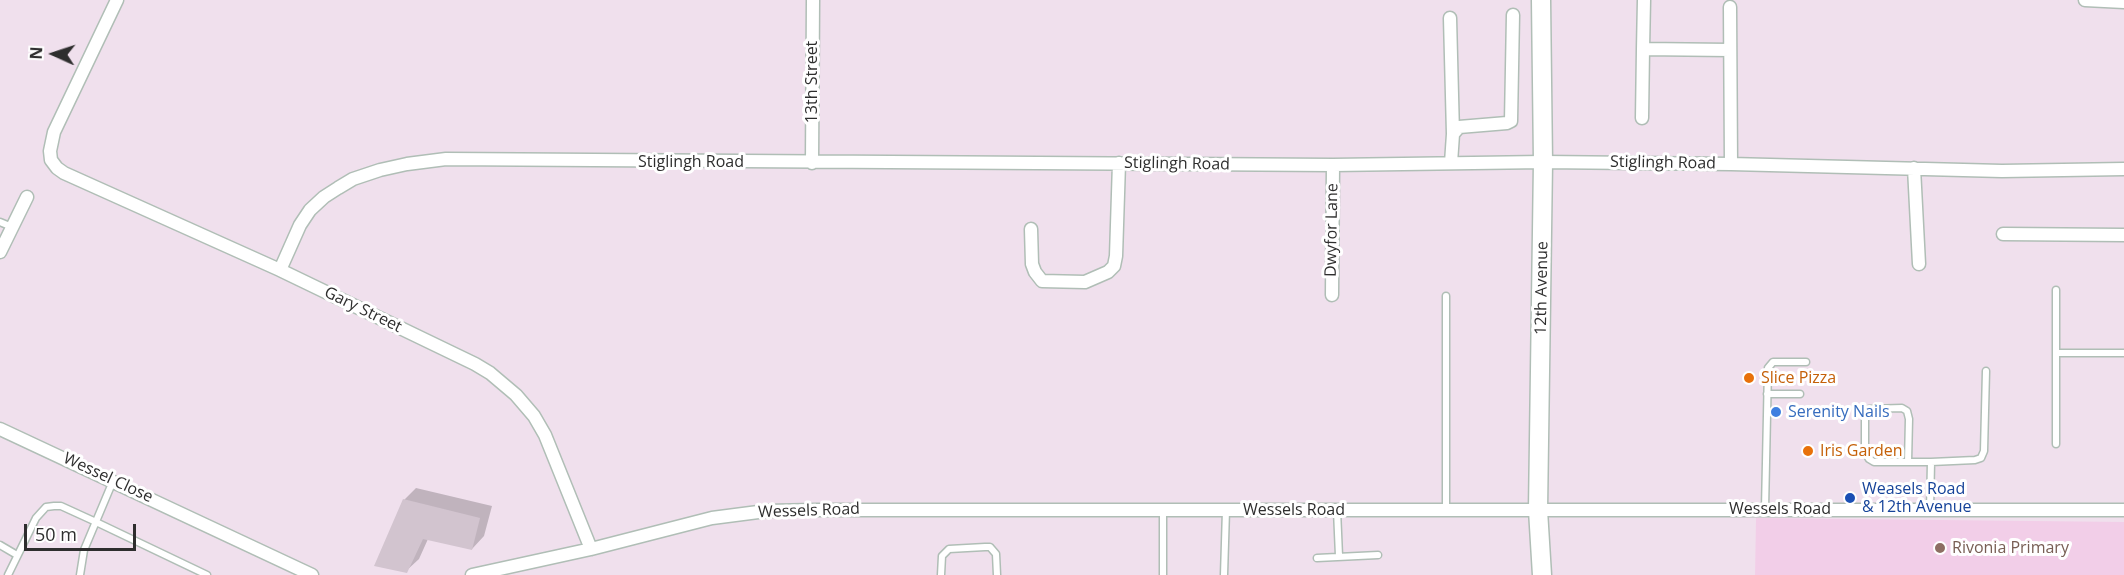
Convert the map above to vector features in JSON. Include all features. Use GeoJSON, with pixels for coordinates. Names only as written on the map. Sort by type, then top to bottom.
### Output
{"type":"FeatureCollection","features":[{"type":"Feature","properties":{"kind":"main road","name":"12th Avenue"},"geometry":{"type":"LineString","coordinates":[[1541,0],[1544,162],[1538,510],[1542,575]]}},
{"type":"Feature","properties":{"kind":"street","name":"Gary Street"},"geometry":{"type":"LineString","coordinates":[[117,0],[50,142],[51,160],[57,168],[280,270],[475,364],[503,382],[534,416],[545,435],[591,549]]}},
{"type":"Feature","properties":{"kind":"street","name":"13th Street"},"geometry":{"type":"LineString","coordinates":[[812,163],[813,0]]}},
{"type":"Feature","properties":{"kind":"street"},"geometry":{"type":"LineString","coordinates":[[1642,118],[1644,0]]}},
{"type":"Feature","properties":{"kind":"street"},"geometry":{"type":"LineString","coordinates":[[2085,0],[2124,2]]}},
{"type":"Feature","properties":{"kind":"street"},"geometry":{"type":"LineString","coordinates":[[1730,7],[1731,164]]}},
{"type":"Feature","properties":{"kind":"street"},"geometry":{"type":"LineString","coordinates":[[1453,134],[1459,126],[1511,121],[1513,15]]}},
{"type":"Feature","properties":{"kind":"street"},"geometry":{"type":"LineString","coordinates":[[1450,18],[1453,134],[1450,163]]}},
{"type":"Feature","properties":{"kind":"street"},"geometry":{"type":"LineString","coordinates":[[1643,50],[1730,50]]}},
{"type":"Feature","properties":{"kind":"street","name":"Stiglingh Road"},"geometry":{"type":"LineString","coordinates":[[280,270],[300,225],[310,210],[324,197],[353,179],[407,164],[446,159],[1333,165],[1544,162],[2002,171],[2124,169]]}},
{"type":"Feature","properties":{"kind":"street"},"geometry":{"type":"LineString","coordinates":[[1031,229],[1032,264],[1039,279],[1046,282],[1085,282],[1108,272],[1114,266],[1116,256],[1119,163]]}},
{"type":"Feature","properties":{"kind":"street","name":"Dwyfor Lane"},"geometry":{"type":"LineString","coordinates":[[1332,295],[1333,165]]}},
{"type":"Feature","properties":{"kind":"street"},"geometry":{"type":"LineString","coordinates":[[1914,168],[1919,264]]}},
{"type":"Feature","properties":{"kind":"street"},"geometry":{"type":"LineString","coordinates":[[0,252],[27,197]]}},
{"type":"Feature","properties":{"kind":"street"},"geometry":{"type":"LineString","coordinates":[[2003,234],[2124,235]]}},
{"type":"Feature","properties":{"kind":"street","name":"Wessel Close"},"geometry":{"type":"LineString","coordinates":[[0,429],[312,575]]}},
{"type":"Feature","properties":{"kind":"street","name":"Wessels Road"},"geometry":{"type":"LineString","coordinates":[[472,575],[591,549],[711,518],[766,511],[2124,510]]}},
{"type":"Feature","properties":{"kind":"lane"},"geometry":{"type":"LineString","coordinates":[[0,222],[12,227]]}},
{"type":"Feature","properties":{"kind":"lane"},"geometry":{"type":"LineString","coordinates":[[2056,290],[2056,444]]}},
{"type":"Feature","properties":{"kind":"lane"},"geometry":{"type":"LineString","coordinates":[[1446,296],[1446,510]]}},
{"type":"Feature","properties":{"kind":"lane"},"geometry":{"type":"LineString","coordinates":[[2056,353],[2124,353]]}},
{"type":"Feature","properties":{"kind":"lane"},"geometry":{"type":"LineString","coordinates":[[1765,509],[1768,368],[1773,362],[1806,362]]}},
{"type":"Feature","properties":{"kind":"lane"},"geometry":{"type":"LineString","coordinates":[[1908,462],[1909,419],[1907,411],[1902,408],[1869,409],[1865,415],[1865,452],[1869,459],[1875,462],[1908,462],[1931,462],[1976,460],[1981,458],[1984,451],[1986,371]]}},
{"type":"Feature","properties":{"kind":"lane"},"geometry":{"type":"LineString","coordinates":[[1767,394],[1800,394]]}},
{"type":"Feature","properties":{"kind":"lane"},"geometry":{"type":"LineString","coordinates":[[1930,510],[1931,462]]}},
{"type":"Feature","properties":{"kind":"lane"},"geometry":{"type":"LineString","coordinates":[[80,575],[84,550],[113,481]]}},
{"type":"Feature","properties":{"kind":"lane"},"geometry":{"type":"LineString","coordinates":[[8,575],[36,518],[46,507],[61,506],[207,575]]}},
{"type":"Feature","properties":{"kind":"lane"},"geometry":{"type":"LineString","coordinates":[[1162,510],[1163,575]]}},
{"type":"Feature","properties":{"kind":"lane"},"geometry":{"type":"LineString","coordinates":[[1224,575],[1226,510]]}},
{"type":"Feature","properties":{"kind":"lane"},"geometry":{"type":"LineString","coordinates":[[1337,510],[1338,556]]}},
{"type":"Feature","properties":{"kind":"lane"},"geometry":{"type":"LineString","coordinates":[[0,545],[17,555]]}},
{"type":"Feature","properties":{"kind":"lane"},"geometry":{"type":"LineString","coordinates":[[941,575],[942,556],[949,549],[985,547],[990,548],[996,554],[997,575]]}},
{"type":"Feature","properties":{"kind":"lane"},"geometry":{"type":"LineString","coordinates":[[1317,558],[1378,555]]}},
{"type":"Feature","properties":{"kind":"shaded area","name":"Rivonia Primary"},"geometry":{"type":"Polygon","coordinates":[[[1756,518],[2124,522],[2124,575],[1755,575],[1756,518]]]}},
{"type":"Feature","properties":{"kind":"building"},"geometry":{"type":"Polygon","coordinates":[[[403,499],[480,518],[472,550],[423,539],[407,573],[374,566],[403,499]]]}},
{"type":"Feature","properties":{"kind":"place","name":"Slice Pizza"},"geometry":{"type":"Point","coordinates":[1749,378]}},
{"type":"Feature","properties":{"kind":"place","name":"Serenity Nails"},"geometry":{"type":"Point","coordinates":[1776,412]}},
{"type":"Feature","properties":{"kind":"place","name":"Iris Garden"},"geometry":{"type":"Point","coordinates":[1808,451]}},
{"type":"Feature","properties":{"kind":"place","name":"Weasels Road & 12th Avenue"},"geometry":{"type":"Point","coordinates":[1850,498]}},
{"type":"Feature","properties":{"kind":"place","name":"Rivonia Primary"},"geometry":{"type":"Point","coordinates":[1940,548]}}]}
